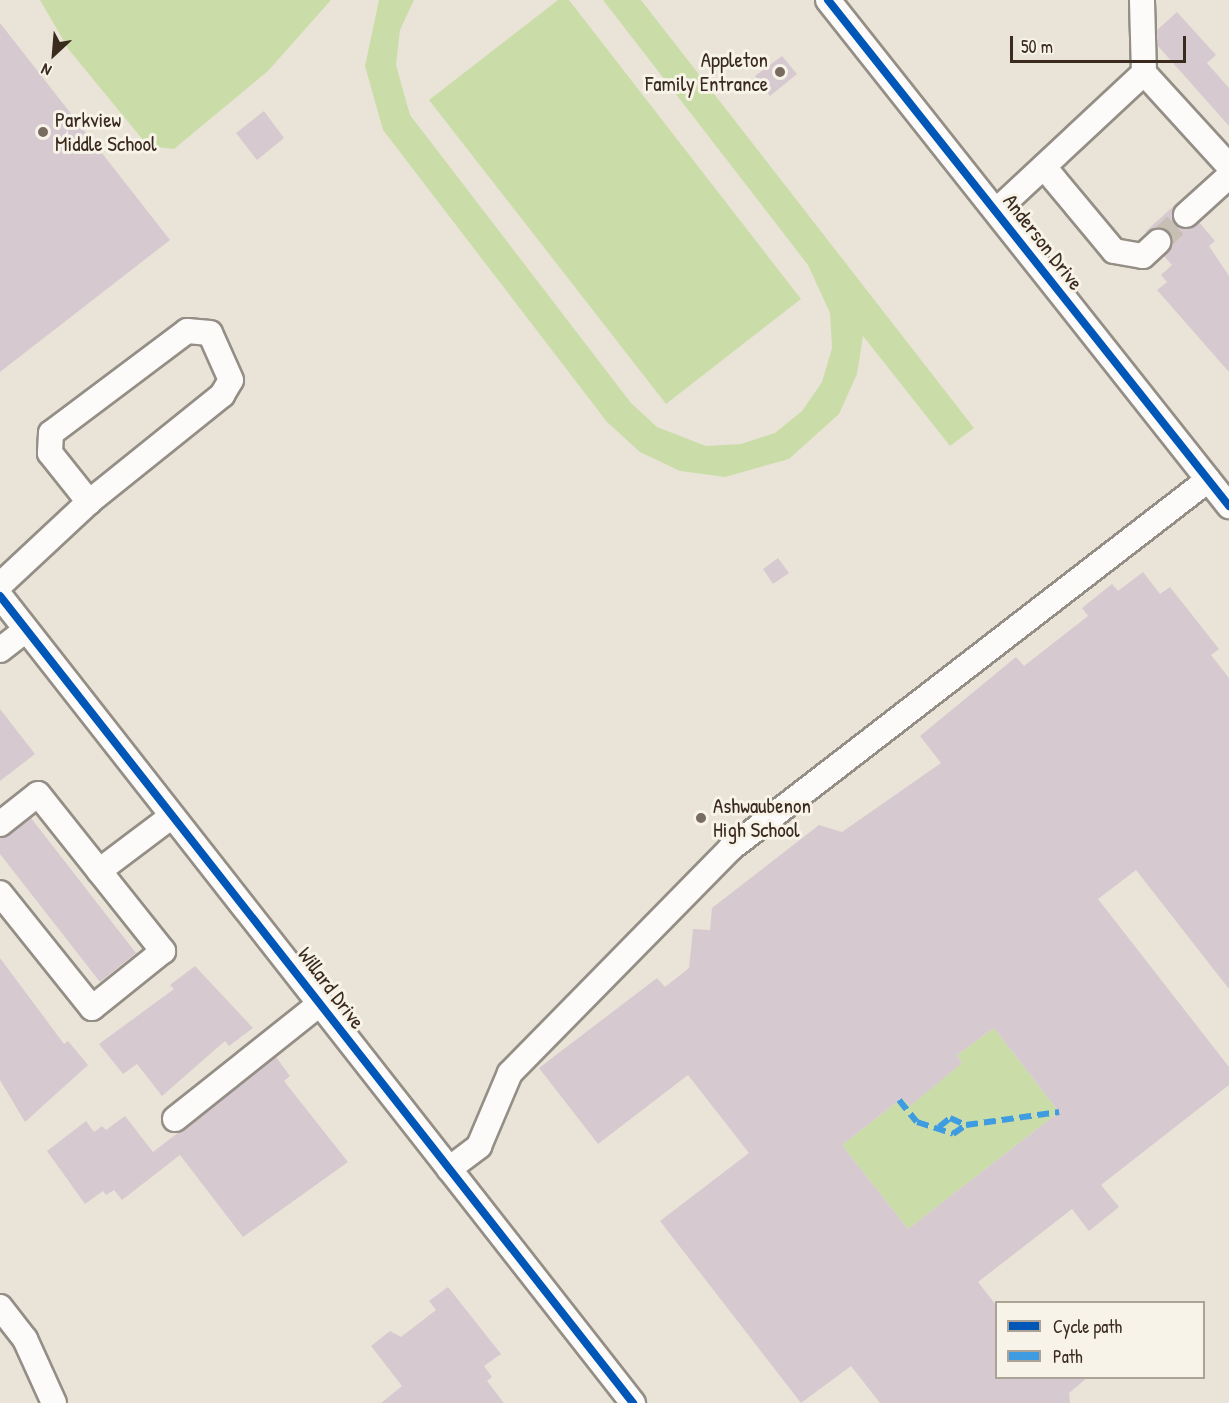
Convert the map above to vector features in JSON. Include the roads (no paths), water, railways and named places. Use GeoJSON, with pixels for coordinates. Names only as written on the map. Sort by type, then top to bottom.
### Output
{"type":"FeatureCollection","features":[{"type":"Feature","properties":{"kind":"street","name":"Anderson Drive"},"geometry":{"type":"LineString","coordinates":[[828,0],[1229,506]]}},
{"type":"Feature","properties":{"kind":"street"},"geometry":{"type":"LineString","coordinates":[[1146,2],[1144,73],[1229,166]]}},
{"type":"Feature","properties":{"kind":"street"},"geometry":{"type":"LineString","coordinates":[[996,211],[1144,73]]}},
{"type":"Feature","properties":{"kind":"street"},"geometry":{"type":"LineString","coordinates":[[1044,167],[1114,251],[1143,256],[1158,242]]}},
{"type":"Feature","properties":{"kind":"street"},"geometry":{"type":"LineString","coordinates":[[1186,215],[1229,176]]}},
{"type":"Feature","properties":{"kind":"street"},"geometry":{"type":"LineString","coordinates":[[0,585],[89,502],[222,395],[231,380],[210,333],[187,331],[51,434],[50,453],[89,502]]}},
{"type":"Feature","properties":{"kind":"street"},"geometry":{"type":"LineString","coordinates":[[449,1169],[479,1146],[510,1073],[730,849],[1208,480]]}},
{"type":"Feature","properties":{"kind":"street","name":"Willard Drive"},"geometry":{"type":"LineString","coordinates":[[0,596],[633,1403]]}},
{"type":"Feature","properties":{"kind":"street"},"geometry":{"type":"LineString","coordinates":[[0,651],[26,630]]}},
{"type":"Feature","properties":{"kind":"street"},"geometry":{"type":"LineString","coordinates":[[0,824],[38,794],[164,951],[92,1008],[0,893]]}},
{"type":"Feature","properties":{"kind":"street"},"geometry":{"type":"LineString","coordinates":[[99,871],[172,816]]}},
{"type":"Feature","properties":{"kind":"street"},"geometry":{"type":"LineString","coordinates":[[175,1119],[321,1003]]}},
{"type":"Feature","properties":{"kind":"street"},"geometry":{"type":"LineString","coordinates":[[0,1307],[25,1339],[54,1403]]}},
{"type":"Feature","properties":{"kind":"tunnel"},"geometry":{"type":"LineString","coordinates":[[1158,242],[1186,215]]}},
{"type":"Feature","properties":{"kind":"place","name":"Appleton Family Entrance"},"geometry":{"type":"Point","coordinates":[780,72]}},
{"type":"Feature","properties":{"kind":"place","name":"Parkview Middle School"},"geometry":{"type":"Point","coordinates":[43,132]}},
{"type":"Feature","properties":{"kind":"place","name":"Ashwaubenon High School"},"geometry":{"type":"Point","coordinates":[701,818]}}]}
